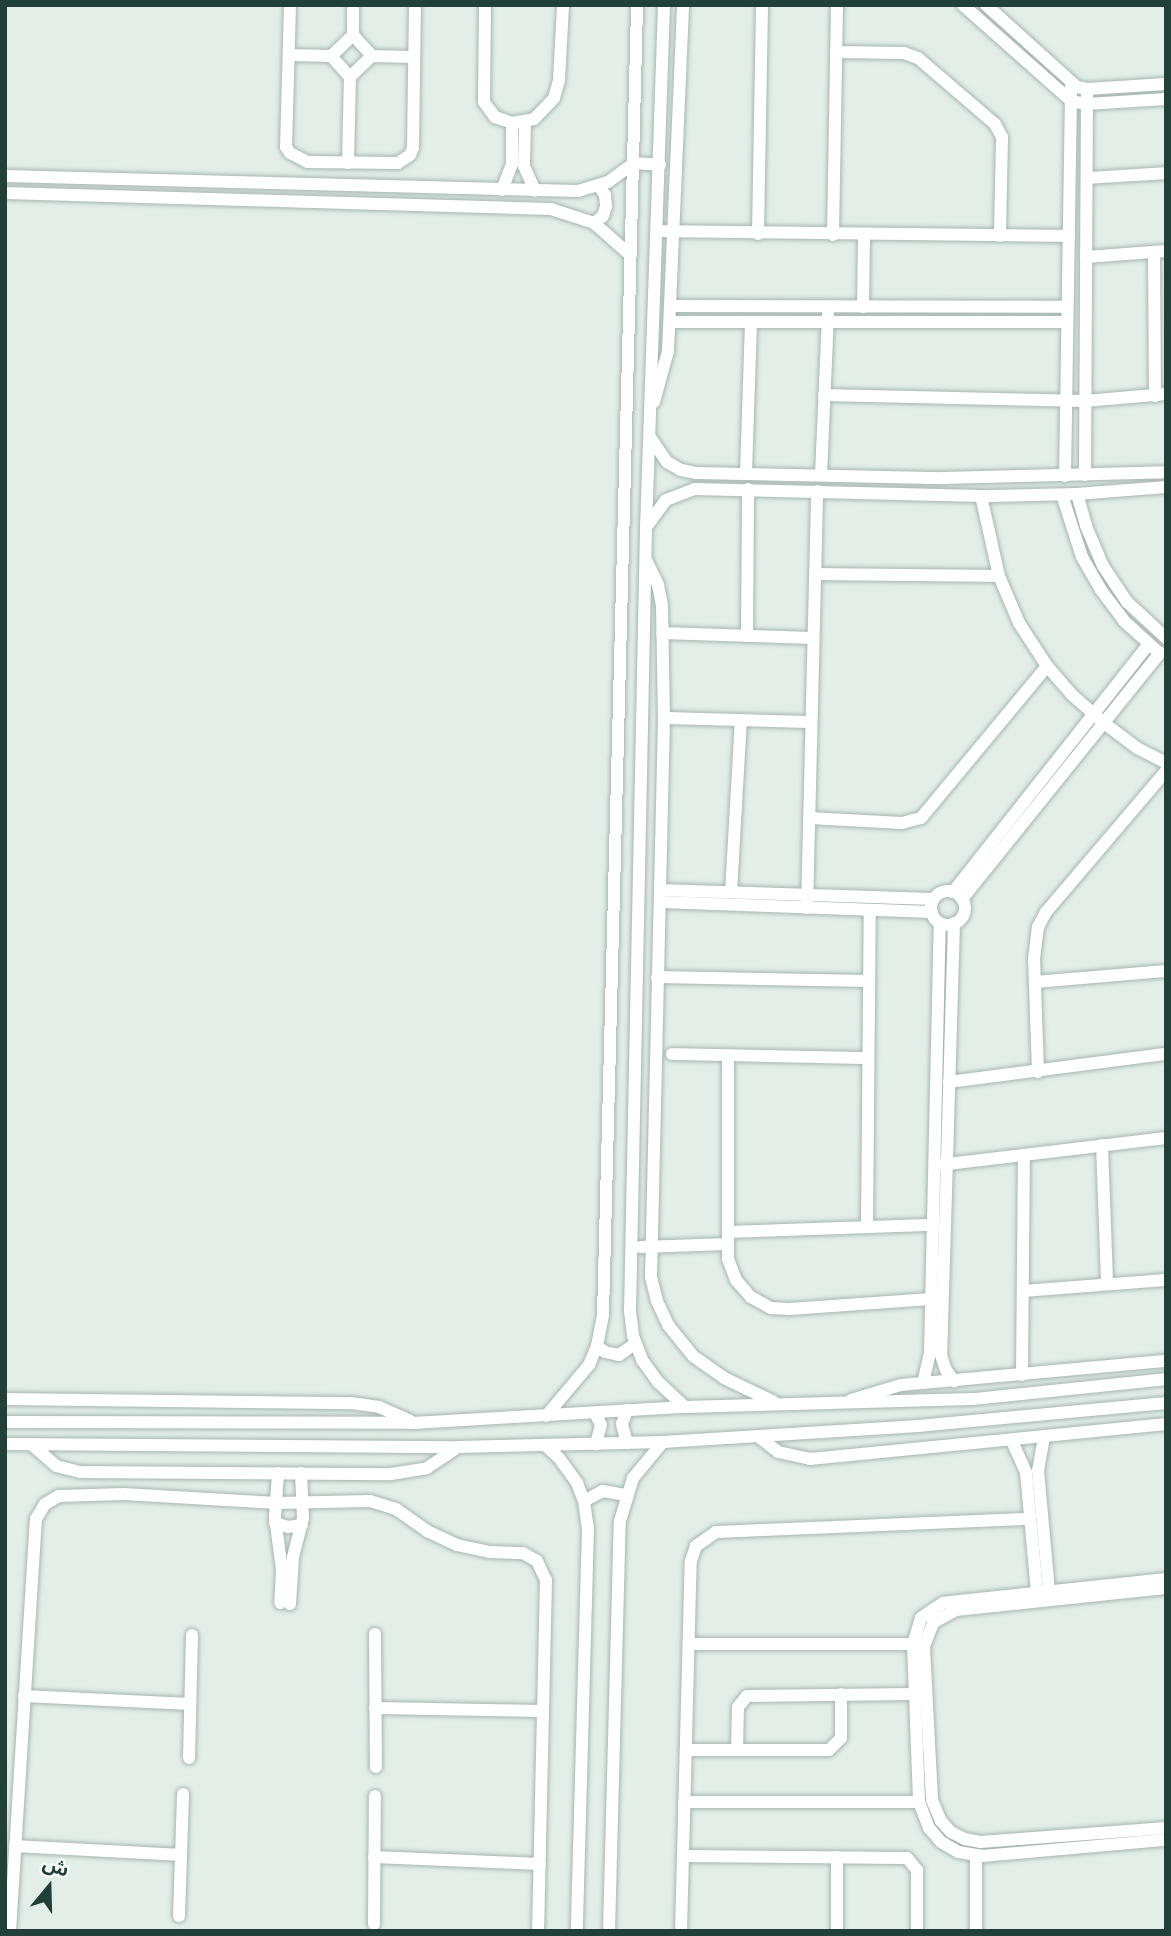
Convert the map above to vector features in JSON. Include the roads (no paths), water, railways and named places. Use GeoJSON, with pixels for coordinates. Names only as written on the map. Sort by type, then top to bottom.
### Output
{"type":"FeatureCollection","features":[{"type":"Feature","properties":{"kind":"street"},"geometry":{"type":"LineString","coordinates":[[290,5],[286,147],[301,161],[348,163],[398,163],[410,155],[413,148],[415,5]]}},
{"type":"Feature","properties":{"kind":"street"},"geometry":{"type":"LineString","coordinates":[[289,55],[331,56],[352,35],[353,5]]}},
{"type":"Feature","properties":{"kind":"street"},"geometry":{"type":"LineString","coordinates":[[485,5],[484,102],[495,117],[518,123],[549,106],[558,89],[563,5]]}},
{"type":"Feature","properties":{"kind":"street"},"geometry":{"type":"LineString","coordinates":[[547,1416],[578,1382],[597,1346],[603,1315],[628,253],[634,163],[637,5]]}},
{"type":"Feature","properties":{"kind":"street"},"geometry":{"type":"LineString","coordinates":[[664,5],[659,231],[645,558],[630,1319],[635,1344],[652,1375],[685,1408]]}},
{"type":"Feature","properties":{"kind":"street"},"geometry":{"type":"LineString","coordinates":[[651,409],[664,375],[670,322],[683,5]]}},
{"type":"Feature","properties":{"kind":"street"},"geometry":{"type":"LineString","coordinates":[[758,234],[762,5]]}},
{"type":"Feature","properties":{"kind":"street"},"geometry":{"type":"LineString","coordinates":[[833,235],[836,5]]}},
{"type":"Feature","properties":{"kind":"street"},"geometry":{"type":"LineString","coordinates":[[963,5],[1071,102],[1087,104],[1166,99]]}},
{"type":"Feature","properties":{"kind":"street"},"geometry":{"type":"LineString","coordinates":[[986,5],[1072,84],[1087,89],[1166,84]]}},
{"type":"Feature","properties":{"kind":"street"},"geometry":{"type":"LineString","coordinates":[[352,35],[372,56]]}},
{"type":"Feature","properties":{"kind":"street"},"geometry":{"type":"LineString","coordinates":[[836,52],[904,53],[918,58],[995,124],[1002,137],[1000,236]]}},
{"type":"Feature","properties":{"kind":"street"},"geometry":{"type":"LineString","coordinates":[[331,56],[350,77],[348,186]]}},
{"type":"Feature","properties":{"kind":"street"},"geometry":{"type":"LineString","coordinates":[[350,77],[372,56],[414,57]]}},
{"type":"Feature","properties":{"kind":"street"},"geometry":{"type":"LineString","coordinates":[[1065,476],[1072,84]]}},
{"type":"Feature","properties":{"kind":"street"},"geometry":{"type":"LineString","coordinates":[[1085,475],[1087,89]]}},
{"type":"Feature","properties":{"kind":"street"},"geometry":{"type":"LineString","coordinates":[[502,190],[512,164],[518,123]]}},
{"type":"Feature","properties":{"kind":"street"},"geometry":{"type":"LineString","coordinates":[[518,123],[524,166],[535,191]]}},
{"type":"Feature","properties":{"kind":"street"},"geometry":{"type":"LineString","coordinates":[[5,176],[578,191],[618,177],[634,163],[660,165]]}},
{"type":"Feature","properties":{"kind":"street"},"geometry":{"type":"LineString","coordinates":[[1087,178],[1166,173]]}},
{"type":"Feature","properties":{"kind":"street"},"geometry":{"type":"LineString","coordinates":[[594,223],[603,216],[607,206],[605,195],[598,186]]}},
{"type":"Feature","properties":{"kind":"street"},"geometry":{"type":"LineString","coordinates":[[5,193],[551,209],[594,223],[628,253]]}},
{"type":"Feature","properties":{"kind":"street"},"geometry":{"type":"LineString","coordinates":[[659,231],[1069,236]]}},
{"type":"Feature","properties":{"kind":"street"},"geometry":{"type":"LineString","coordinates":[[863,307],[864,235]]}},
{"type":"Feature","properties":{"kind":"street"},"geometry":{"type":"LineString","coordinates":[[824,395],[1085,401],[1161,395],[1160,252],[1086,257]]}},
{"type":"Feature","properties":{"kind":"street"},"geometry":{"type":"LineString","coordinates":[[670,306],[1067,307]]}},
{"type":"Feature","properties":{"kind":"street"},"geometry":{"type":"LineString","coordinates":[[821,475],[828,307]]}},
{"type":"Feature","properties":{"kind":"street"},"geometry":{"type":"LineString","coordinates":[[670,322],[1067,322]]}},
{"type":"Feature","properties":{"kind":"street"},"geometry":{"type":"LineString","coordinates":[[746,472],[751,322]]}},
{"type":"Feature","properties":{"kind":"street"},"geometry":{"type":"LineString","coordinates":[[650,436],[656,450],[667,462],[691,472],[987,478],[1166,472]]}},
{"type":"Feature","properties":{"kind":"street"},"geometry":{"type":"LineString","coordinates":[[691,472],[686,482],[694,489]]}},
{"type":"Feature","properties":{"kind":"street"},"geometry":{"type":"LineString","coordinates":[[1011,477],[1012,495]]}},
{"type":"Feature","properties":{"kind":"street"},"geometry":{"type":"LineString","coordinates":[[987,478],[992,488],[986,496],[999,576],[1019,623],[1047,666],[1099,719],[1137,748],[1166,763]]}},
{"type":"Feature","properties":{"kind":"street"},"geometry":{"type":"LineString","coordinates":[[646,529],[656,510],[666,500],[694,489],[986,496],[1062,495],[1166,487]]}},
{"type":"Feature","properties":{"kind":"street"},"geometry":{"type":"LineString","coordinates":[[747,636],[748,489]]}},
{"type":"Feature","properties":{"kind":"street"},"geometry":{"type":"LineString","coordinates":[[807,901],[817,491]]}},
{"type":"Feature","properties":{"kind":"street"},"geometry":{"type":"LineString","coordinates":[[1077,494],[1086,526],[1103,566],[1127,602],[1166,638]]}},
{"type":"Feature","properties":{"kind":"street"},"geometry":{"type":"LineString","coordinates":[[1062,495],[1082,557],[1101,590],[1124,621],[1163,655],[1099,719]]}},
{"type":"Feature","properties":{"kind":"street"},"geometry":{"type":"LineString","coordinates":[[645,558],[660,595],[664,718],[649,1247],[653,1289],[662,1314],[676,1336],[715,1373],[778,1404]]}},
{"type":"Feature","properties":{"kind":"street"},"geometry":{"type":"LineString","coordinates":[[815,574],[999,576]]}},
{"type":"Feature","properties":{"kind":"street"},"geometry":{"type":"LineString","coordinates":[[662,633],[813,638]]}},
{"type":"Feature","properties":{"kind":"street"},"geometry":{"type":"LineString","coordinates":[[957,895],[1099,719],[1149,644]]}},
{"type":"Feature","properties":{"kind":"street"},"geometry":{"type":"LineString","coordinates":[[809,818],[902,823],[921,818],[1047,666]]}},
{"type":"Feature","properties":{"kind":"street"},"geometry":{"type":"LineString","coordinates":[[664,718],[811,722]]}},
{"type":"Feature","properties":{"kind":"street"},"geometry":{"type":"LineString","coordinates":[[731,892],[741,720]]}},
{"type":"Feature","properties":{"kind":"street"},"geometry":{"type":"LineString","coordinates":[[1038,1072],[1034,943],[1046,912],[1166,771]]}},
{"type":"Feature","properties":{"kind":"street"},"geometry":{"type":"LineString","coordinates":[[616,842],[640,842]]}},
{"type":"Feature","properties":{"kind":"street"},"geometry":{"type":"LineString","coordinates":[[660,896],[731,892],[870,910],[932,906],[944,891],[957,895]]}},
{"type":"Feature","properties":{"kind":"street"},"geometry":{"type":"LineString","coordinates":[[947,923],[963,913],[957,895]]}},
{"type":"Feature","properties":{"kind":"street"},"geometry":{"type":"LineString","coordinates":[[660,896],[932,906],[947,923],[949,1082],[933,1225],[930,1362],[923,1383]]}},
{"type":"Feature","properties":{"kind":"street"},"geometry":{"type":"LineString","coordinates":[[867,1227],[870,910]]}},
{"type":"Feature","properties":{"kind":"street"},"geometry":{"type":"LineString","coordinates":[[947,923],[941,1164],[941,1355],[946,1370],[954,1381]]}},
{"type":"Feature","properties":{"kind":"street"},"geometry":{"type":"LineString","coordinates":[[1035,982],[1166,971]]}},
{"type":"Feature","properties":{"kind":"street"},"geometry":{"type":"LineString","coordinates":[[657,977],[868,981]]}},
{"type":"Feature","properties":{"kind":"street"},"geometry":{"type":"LineString","coordinates":[[672,1054],[868,1058]]}},
{"type":"Feature","properties":{"kind":"street"},"geometry":{"type":"LineString","coordinates":[[949,1082],[1166,1054]]}},
{"type":"Feature","properties":{"kind":"street"},"geometry":{"type":"LineString","coordinates":[[727,1055],[728,1259],[736,1280],[751,1297],[771,1308],[789,1309],[932,1298]]}},
{"type":"Feature","properties":{"kind":"street"},"geometry":{"type":"LineString","coordinates":[[941,1164],[1166,1138]]}},
{"type":"Feature","properties":{"kind":"street"},"geometry":{"type":"LineString","coordinates":[[1102,1145],[1107,1284]]}},
{"type":"Feature","properties":{"kind":"street"},"geometry":{"type":"LineString","coordinates":[[1023,1375],[1024,1154]]}},
{"type":"Feature","properties":{"kind":"street"},"geometry":{"type":"LineString","coordinates":[[630,1248],[867,1227],[933,1225]]}},
{"type":"Feature","properties":{"kind":"street"},"geometry":{"type":"LineString","coordinates":[[1023,1292],[1166,1280]]}},
{"type":"Feature","properties":{"kind":"street"},"geometry":{"type":"LineString","coordinates":[[597,1346],[604,1352],[619,1355],[635,1344]]}},
{"type":"Feature","properties":{"kind":"street"},"geometry":{"type":"LineString","coordinates":[[846,1402],[878,1389],[923,1383],[1166,1361]]}},
{"type":"Feature","properties":{"kind":"street"},"geometry":{"type":"LineString","coordinates":[[5,1422],[413,1423],[627,1410],[986,1398],[1166,1379]]}},
{"type":"Feature","properties":{"kind":"street"},"geometry":{"type":"LineString","coordinates":[[5,1399],[351,1403],[388,1410],[413,1423]]}},
{"type":"Feature","properties":{"kind":"street"},"geometry":{"type":"LineString","coordinates":[[5,1444],[458,1447],[663,1442],[967,1423],[1166,1403]]}},
{"type":"Feature","properties":{"kind":"street"},"geometry":{"type":"LineString","coordinates":[[627,1410],[622,1424],[627,1443]]}},
{"type":"Feature","properties":{"kind":"street"},"geometry":{"type":"LineString","coordinates":[[595,1413],[601,1425],[596,1444]]}},
{"type":"Feature","properties":{"kind":"street"},"geometry":{"type":"LineString","coordinates":[[759,1437],[786,1455],[810,1459],[1166,1424]]}},
{"type":"Feature","properties":{"kind":"street"},"geometry":{"type":"LineString","coordinates":[[1038,1595],[1032,1465],[1044,1437]]}},
{"type":"Feature","properties":{"kind":"street"},"geometry":{"type":"LineString","coordinates":[[1012,1441],[1032,1465]]}},
{"type":"Feature","properties":{"kind":"street"},"geometry":{"type":"LineString","coordinates":[[609,1931],[619,1538],[625,1495],[638,1470],[663,1442]]}},
{"type":"Feature","properties":{"kind":"street"},"geometry":{"type":"LineString","coordinates":[[31,1444],[49,1461],[72,1471],[278,1473],[409,1473],[436,1464],[458,1447]]}},
{"type":"Feature","properties":{"kind":"street"},"geometry":{"type":"LineString","coordinates":[[544,1445],[572,1474],[584,1501],[588,1528],[577,1931]]}},
{"type":"Feature","properties":{"kind":"street"},"geometry":{"type":"LineString","coordinates":[[278,1473],[275,1523],[282,1562],[285,1604],[302,1525],[301,1473]]}},
{"type":"Feature","properties":{"kind":"street"},"geometry":{"type":"LineString","coordinates":[[584,1501],[603,1491],[625,1495]]}},
{"type":"Feature","properties":{"kind":"street"},"geometry":{"type":"LineString","coordinates":[[10,1931],[34,1524],[38,1513],[49,1501],[65,1495],[124,1494],[276,1503],[379,1503],[396,1509],[427,1531],[457,1545],[490,1552],[523,1553],[537,1561],[545,1580],[538,1931]]}},
{"type":"Feature","properties":{"kind":"street"},"geometry":{"type":"LineString","coordinates":[[1035,1499],[1030,1519],[1038,1595]]}},
{"type":"Feature","properties":{"kind":"street"},"geometry":{"type":"LineString","coordinates":[[681,1931],[691,1561],[696,1546],[708,1535],[1030,1519]]}},
{"type":"Feature","properties":{"kind":"street"},"geometry":{"type":"LineString","coordinates":[[275,1523],[288,1527],[302,1525]]}},
{"type":"Feature","properties":{"kind":"street"},"geometry":{"type":"LineString","coordinates":[[1166,1579],[937,1605],[921,1618],[913,1644],[919,1802],[924,1820],[934,1836],[949,1848],[976,1856],[1031,1845],[1166,1828]]}},
{"type":"Feature","properties":{"kind":"street"},"geometry":{"type":"LineString","coordinates":[[1166,1588],[1038,1595],[949,1611],[929,1628],[924,1647],[932,1800],[937,1814],[951,1832],[980,1842],[1031,1845],[1166,1840]]}},
{"type":"Feature","properties":{"kind":"street"},"geometry":{"type":"LineString","coordinates":[[375,1634],[376,1767]]}},
{"type":"Feature","properties":{"kind":"street"},"geometry":{"type":"LineString","coordinates":[[189,1758],[192,1635]]}},
{"type":"Feature","properties":{"kind":"street"},"geometry":{"type":"LineString","coordinates":[[689,1644],[913,1644]]}},
{"type":"Feature","properties":{"kind":"street"},"geometry":{"type":"LineString","coordinates":[[686,1750],[833,1748],[842,1734],[841,1694]]}},
{"type":"Feature","properties":{"kind":"street"},"geometry":{"type":"LineString","coordinates":[[737,1750],[738,1707],[747,1696],[915,1694]]}},
{"type":"Feature","properties":{"kind":"street"},"geometry":{"type":"LineString","coordinates":[[24,1696],[190,1704]]}},
{"type":"Feature","properties":{"kind":"street"},"geometry":{"type":"LineString","coordinates":[[375,1709],[543,1711]]}},
{"type":"Feature","properties":{"kind":"street"},"geometry":{"type":"LineString","coordinates":[[179,1916],[183,1794]]}},
{"type":"Feature","properties":{"kind":"street"},"geometry":{"type":"LineString","coordinates":[[374,1924],[375,1796]]}},
{"type":"Feature","properties":{"kind":"street"},"geometry":{"type":"LineString","coordinates":[[684,1802],[919,1802]]}},
{"type":"Feature","properties":{"kind":"street"},"geometry":{"type":"LineString","coordinates":[[15,1846],[181,1855]]}},
{"type":"Feature","properties":{"kind":"street"},"geometry":{"type":"LineString","coordinates":[[683,1856],[904,1857],[913,1861],[917,1870],[917,1931]]}},
{"type":"Feature","properties":{"kind":"street"},"geometry":{"type":"LineString","coordinates":[[976,1856],[976,1931]]}},
{"type":"Feature","properties":{"kind":"street"},"geometry":{"type":"LineString","coordinates":[[374,1857],[540,1864]]}},
{"type":"Feature","properties":{"kind":"street"},"geometry":{"type":"LineString","coordinates":[[836,1931],[837,1857]]}}]}
